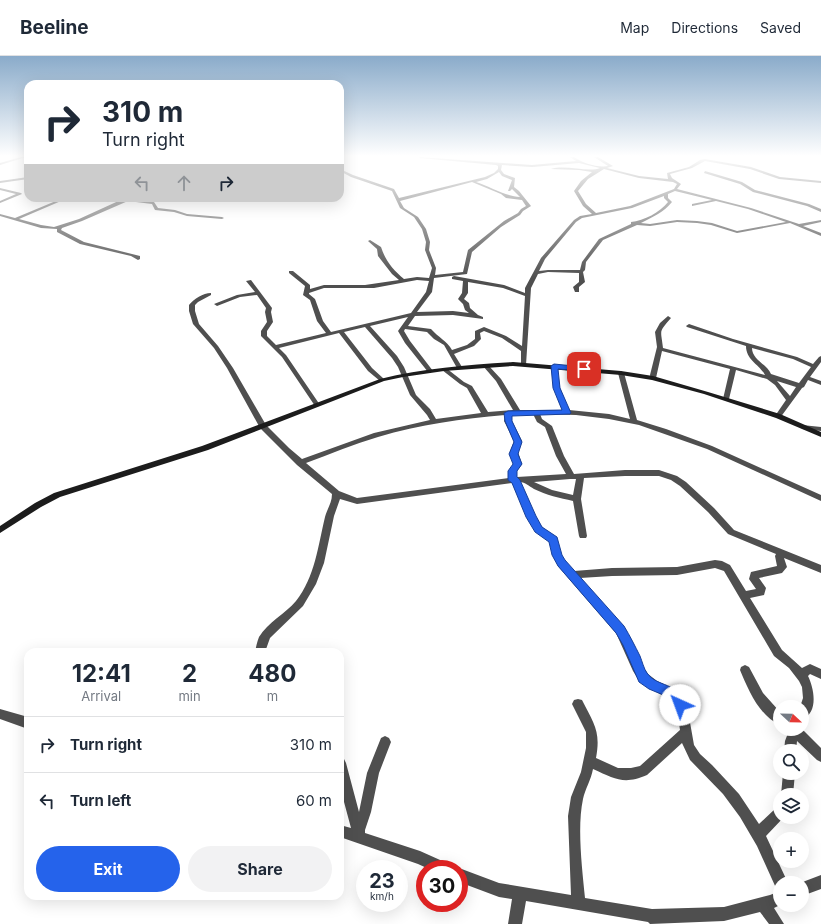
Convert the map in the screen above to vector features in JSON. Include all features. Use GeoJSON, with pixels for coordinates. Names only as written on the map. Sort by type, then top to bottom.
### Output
{"type":"FeatureCollection","features":[{"type":"Feature","properties":{"kind":"street"},"geometry":{"type":"LineString","coordinates":[[0,202],[11,198]]}},
{"type":"Feature","properties":{"kind":"street"},"geometry":{"type":"LineString","coordinates":[[408,198],[397,200],[403,209],[417,218],[427,237],[429,244],[427,250],[434,268],[434,278],[429,292],[401,331],[407,343],[422,358],[430,371]]}},
{"type":"Feature","properties":{"kind":"street"},"geometry":{"type":"LineString","coordinates":[[434,278],[461,274],[466,271],[470,251],[481,244],[495,229],[509,218],[518,215],[522,210],[529,206],[524,199],[512,198]]}},
{"type":"Feature","properties":{"kind":"street"},"geometry":{"type":"LineString","coordinates":[[580,198],[584,205],[595,214]]}},
{"type":"Feature","properties":{"kind":"street"},"geometry":{"type":"LineString","coordinates":[[524,364],[527,295],[535,273],[543,259],[575,221],[581,217],[624,209],[656,198]]}},
{"type":"Feature","properties":{"kind":"street"},"geometry":{"type":"LineString","coordinates":[[577,291],[576,287],[582,280],[581,272],[583,270],[584,262],[599,242],[633,223],[665,210],[670,202],[666,198]]}},
{"type":"Feature","properties":{"kind":"street"},"geometry":{"type":"LineString","coordinates":[[707,198],[791,222],[821,235]]}},
{"type":"Feature","properties":{"kind":"street"},"geometry":{"type":"LineString","coordinates":[[779,198],[808,205],[821,211]]}},
{"type":"Feature","properties":{"kind":"street"},"geometry":{"type":"LineString","coordinates":[[693,205],[718,200]]}},
{"type":"Feature","properties":{"kind":"street"},"geometry":{"type":"LineString","coordinates":[[17,219],[57,202]]}},
{"type":"Feature","properties":{"kind":"street"},"geometry":{"type":"LineString","coordinates":[[0,215],[49,228],[60,227],[122,202]]}},
{"type":"Feature","properties":{"kind":"street"},"geometry":{"type":"LineString","coordinates":[[146,202],[154,204],[156,209],[175,211],[187,215],[222,218]]}},
{"type":"Feature","properties":{"kind":"street"},"geometry":{"type":"LineString","coordinates":[[633,223],[650,225],[677,221],[697,222],[712,224],[737,232],[791,222]]}},
{"type":"Feature","properties":{"kind":"street"},"geometry":{"type":"LineString","coordinates":[[800,225],[821,221]]}},
{"type":"Feature","properties":{"kind":"street"},"geometry":{"type":"LineString","coordinates":[[60,227],[59,232],[82,243],[136,255],[138,259]]}},
{"type":"Feature","properties":{"kind":"street"},"geometry":{"type":"LineString","coordinates":[[370,241],[379,248],[380,255],[394,273],[402,280]]}},
{"type":"Feature","properties":{"kind":"street"},"geometry":{"type":"LineString","coordinates":[[535,273],[548,271],[581,272]]}},
{"type":"Feature","properties":{"kind":"street"},"geometry":{"type":"LineString","coordinates":[[291,272],[308,286],[306,295],[312,299],[320,321],[330,334]]}},
{"type":"Feature","properties":{"kind":"street"},"geometry":{"type":"LineString","coordinates":[[275,347],[414,314],[453,313],[479,317],[467,309],[466,303],[461,299],[465,293],[466,280],[461,274]]}},
{"type":"Feature","properties":{"kind":"street"},"geometry":{"type":"LineString","coordinates":[[307,292],[323,286],[340,285],[356,288],[377,286],[402,280],[434,278],[466,280],[504,287],[527,295]]}},
{"type":"Feature","properties":{"kind":"street"},"geometry":{"type":"LineString","coordinates":[[249,281],[268,305],[270,320],[269,325],[264,332],[264,336],[289,363],[317,405]]}},
{"type":"Feature","properties":{"kind":"street"},"geometry":{"type":"LineString","coordinates":[[217,304],[239,296],[259,293]]}},
{"type":"Feature","properties":{"kind":"street"},"geometry":{"type":"LineString","coordinates":[[209,294],[196,300],[192,305],[192,311],[196,324],[216,347],[230,368],[263,426],[300,463],[336,494],[346,498],[363,500],[517,479],[638,473],[667,474],[698,498],[731,532],[821,569]]}},
{"type":"Feature","properties":{"kind":"street"},"geometry":{"type":"LineString","coordinates":[[653,378],[660,349],[656,333],[668,318]]}},
{"type":"Feature","properties":{"kind":"street"},"geometry":{"type":"LineString","coordinates":[[367,326],[394,358],[404,375],[405,382],[412,394],[417,402],[429,413],[434,422]]}},
{"type":"Feature","properties":{"kind":"street"},"geometry":{"type":"LineString","coordinates":[[689,326],[795,358],[815,367]]}},
{"type":"Feature","properties":{"kind":"street"},"geometry":{"type":"LineString","coordinates":[[403,327],[429,330],[436,338],[446,344],[460,367]]}},
{"type":"Feature","properties":{"kind":"street"},"geometry":{"type":"LineString","coordinates":[[451,353],[474,344],[478,339],[477,332],[484,329],[504,337],[524,350]]}},
{"type":"Feature","properties":{"kind":"street"},"geometry":{"type":"LineString","coordinates":[[342,332],[369,370],[382,380]]}},
{"type":"Feature","properties":{"kind":"street"},"geometry":{"type":"LineString","coordinates":[[749,345],[749,352],[751,356],[777,384],[782,393],[790,401]]}},
{"type":"Feature","properties":{"kind":"street"},"geometry":{"type":"LineString","coordinates":[[660,349],[802,386]]}},
{"type":"Feature","properties":{"kind":"street"},"geometry":{"type":"LineString","coordinates":[[778,416],[802,386],[821,358]]}},
{"type":"Feature","properties":{"kind":"street"},"geometry":{"type":"LineString","coordinates":[[0,530],[38,505],[57,495],[89,483],[205,448],[382,380],[404,375],[460,367],[524,364],[621,373],[653,378],[778,416],[821,435]]}},
{"type":"Feature","properties":{"kind":"street"},"geometry":{"type":"LineString","coordinates":[[486,366],[500,380],[518,413]]}},
{"type":"Feature","properties":{"kind":"street"},"geometry":{"type":"LineString","coordinates":[[554,366],[557,388],[567,413]]}},
{"type":"Feature","properties":{"kind":"street"},"geometry":{"type":"LineString","coordinates":[[726,399],[734,368]]}},
{"type":"Feature","properties":{"kind":"street"},"geometry":{"type":"LineString","coordinates":[[444,369],[462,383],[470,387],[486,415]]}},
{"type":"Feature","properties":{"kind":"street"},"geometry":{"type":"LineString","coordinates":[[621,373],[634,422]]}},
{"type":"Feature","properties":{"kind":"street"},"geometry":{"type":"LineString","coordinates":[[807,378],[821,383]]}},
{"type":"Feature","properties":{"kind":"street"},"geometry":{"type":"LineString","coordinates":[[536,412],[539,420],[548,426],[560,456],[576,477],[577,499],[583,536]]}},
{"type":"Feature","properties":{"kind":"street"},"geometry":{"type":"LineString","coordinates":[[300,463],[376,435],[434,422],[508,413],[567,413],[634,422],[676,435],[712,449],[821,498]]}},
{"type":"Feature","properties":{"kind":"street"},"geometry":{"type":"LineString","coordinates":[[508,413],[508,421],[518,442],[514,454],[518,464],[513,471],[531,517],[540,532],[554,540],[557,555],[571,575],[620,630],[643,678],[653,685],[665,690],[677,699],[683,713],[689,747],[692,754],[738,802],[759,834],[777,876]]}},
{"type":"Feature","properties":{"kind":"street"},"geometry":{"type":"LineString","coordinates":[[805,427],[821,429]]}},
{"type":"Feature","properties":{"kind":"street"},"geometry":{"type":"LineString","coordinates":[[517,479],[546,492],[577,499]]}},
{"type":"Feature","properties":{"kind":"street"},"geometry":{"type":"LineString","coordinates":[[261,648],[263,640],[295,610],[310,586],[318,567],[330,511],[336,500],[336,494]]}},
{"type":"Feature","properties":{"kind":"street"},"geometry":{"type":"LineString","coordinates":[[745,595],[761,592],[761,588],[754,579],[754,575],[779,570],[782,567],[779,559],[781,553]]}},
{"type":"Feature","properties":{"kind":"street"},"geometry":{"type":"LineString","coordinates":[[571,575],[612,572],[676,571],[722,564],[730,571],[778,653],[793,665],[800,674],[805,682],[809,695],[808,700]]}},
{"type":"Feature","properties":{"kind":"street"},"geometry":{"type":"LineString","coordinates":[[800,674],[810,669],[821,674]]}},
{"type":"Feature","properties":{"kind":"street"},"geometry":{"type":"LineString","coordinates":[[745,670],[760,699],[773,714]]}},
{"type":"Feature","properties":{"kind":"street"},"geometry":{"type":"LineString","coordinates":[[578,704],[592,731],[590,762],[577,797],[574,816],[579,904]]}},
{"type":"Feature","properties":{"kind":"street"},"geometry":{"type":"LineString","coordinates":[[0,714],[24,722]]}},
{"type":"Feature","properties":{"kind":"street"},"geometry":{"type":"LineString","coordinates":[[590,762],[618,774],[631,774],[643,771],[686,732]]}},
{"type":"Feature","properties":{"kind":"street"},"geometry":{"type":"LineString","coordinates":[[800,736],[821,756]]}},
{"type":"Feature","properties":{"kind":"street"},"geometry":{"type":"LineString","coordinates":[[360,834],[373,773],[385,742]]}},
{"type":"Feature","properties":{"kind":"street"},"geometry":{"type":"LineString","coordinates":[[344,777],[360,834]]}},
{"type":"Feature","properties":{"kind":"street"},"geometry":{"type":"LineString","coordinates":[[759,834],[773,819]]}},
{"type":"Feature","properties":{"kind":"street"},"geometry":{"type":"LineString","coordinates":[[344,832],[360,834],[424,860]]}},
{"type":"Feature","properties":{"kind":"street"},"geometry":{"type":"LineString","coordinates":[[468,878],[499,890],[579,904],[655,920],[724,914],[773,900]]}},
{"type":"Feature","properties":{"kind":"street"},"geometry":{"type":"LineString","coordinates":[[809,886],[821,882]]}},
{"type":"Feature","properties":{"kind":"street"},"geometry":{"type":"LineString","coordinates":[[515,924],[520,893]]}},
{"type":"Feature","properties":{"kind":"street"},"geometry":{"type":"LineString","coordinates":[[763,904],[777,924]]}},
{"type":"Feature","properties":{"kind":"route"},"geometry":{"type":"LineString","coordinates":[[584,369],[554,366],[556,372],[555,381],[567,413],[508,413],[508,421],[518,442],[514,454],[518,464],[512,474],[513,480],[516,480],[531,517],[540,532],[550,536],[554,540],[557,555],[561,563],[620,630],[643,678],[672,695],[677,699],[680,705]]}}]}
